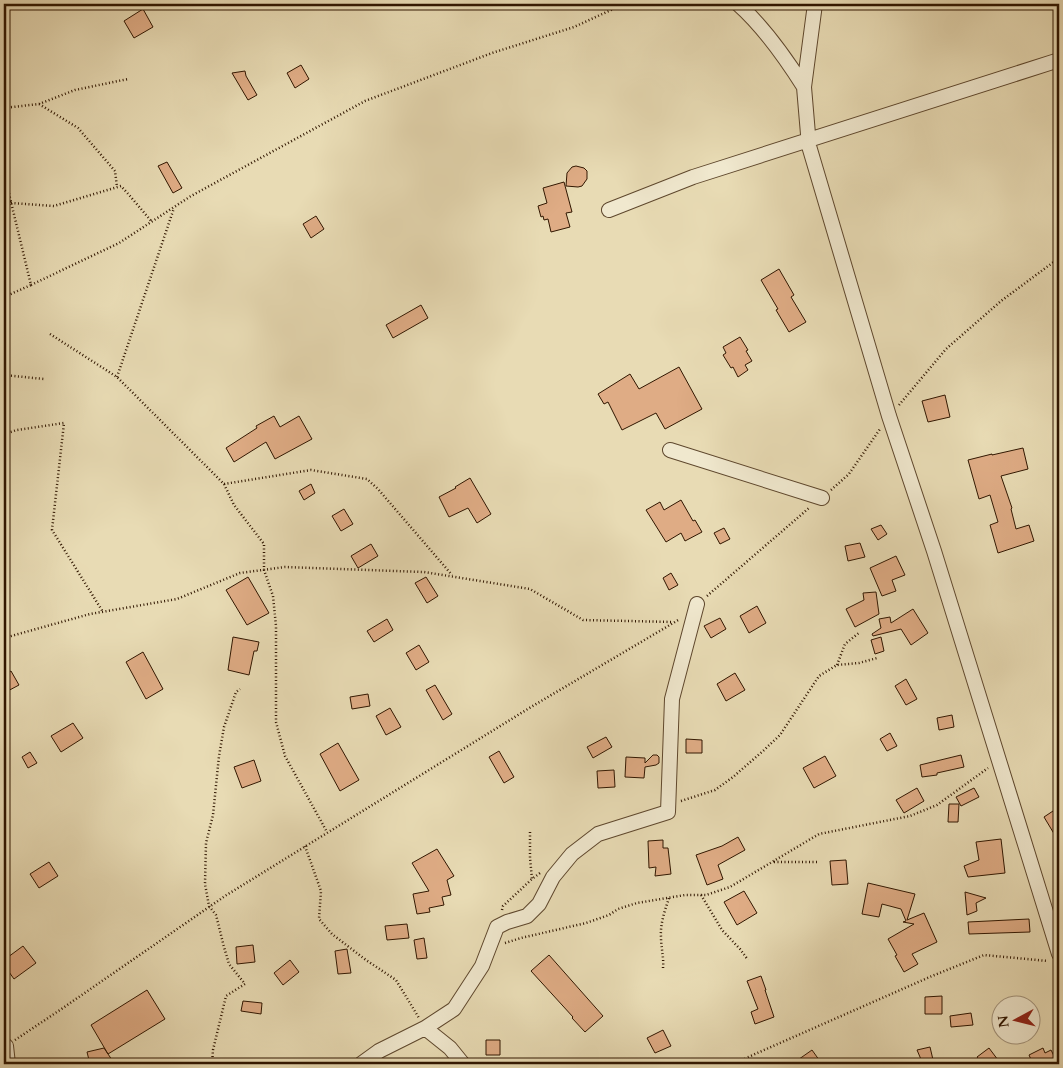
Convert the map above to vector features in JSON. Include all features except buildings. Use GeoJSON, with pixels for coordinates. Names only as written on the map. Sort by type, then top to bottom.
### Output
{"type":"FeatureCollection","features":[{"type":"Feature","properties":{"kind":"street"},"geometry":{"type":"LineString","coordinates":[[738,4],[749,14],[786,59],[804,87]]}},
{"type":"Feature","properties":{"kind":"street"},"geometry":{"type":"LineString","coordinates":[[816,4],[804,87],[809,146],[889,416],[934,551],[999,760],[1055,957]]}},
{"type":"Feature","properties":{"kind":"street"},"geometry":{"type":"LineString","coordinates":[[609,210],[693,178],[1059,60]]}},
{"type":"Feature","properties":{"kind":"street"},"geometry":{"type":"LineString","coordinates":[[670,450],[822,498]]}},
{"type":"Feature","properties":{"kind":"street"},"geometry":{"type":"LineString","coordinates":[[361,1064],[379,1051],[425,1028],[454,1009],[482,966],[497,927],[527,916],[539,904],[554,877],[572,854],[598,834],[668,812],[672,700],[697,604]]}},
{"type":"Feature","properties":{"kind":"street"},"geometry":{"type":"LineString","coordinates":[[425,1028],[450,1048],[463,1064]]}},
{"type":"Feature","properties":{"kind":"street"},"geometry":{"type":"LineString","coordinates":[[6,1046],[8,1064]]}},
{"type":"Feature","properties":{"kind":"path"},"geometry":{"type":"LineString","coordinates":[[4,297],[119,243],[191,196],[365,101],[492,53],[574,27],[620,4]]}},
{"type":"Feature","properties":{"kind":"path"},"geometry":{"type":"LineString","coordinates":[[4,108],[39,104],[75,90],[128,79]]}},
{"type":"Feature","properties":{"kind":"path"},"geometry":{"type":"LineString","coordinates":[[39,104],[78,128],[115,171],[117,187]]}},
{"type":"Feature","properties":{"kind":"path"},"geometry":{"type":"LineString","coordinates":[[4,173],[31,285]]}},
{"type":"Feature","properties":{"kind":"path"},"geometry":{"type":"LineString","coordinates":[[4,202],[54,206],[121,186],[152,222]]}},
{"type":"Feature","properties":{"kind":"path"},"geometry":{"type":"LineString","coordinates":[[4,192],[11,203]]}},
{"type":"Feature","properties":{"kind":"path"},"geometry":{"type":"LineString","coordinates":[[117,377],[174,207]]}},
{"type":"Feature","properties":{"kind":"path"},"geometry":{"type":"LineString","coordinates":[[697,604],[849,474],[889,416],[946,349],[1001,301],[1059,258]]}},
{"type":"Feature","properties":{"kind":"path"},"geometry":{"type":"LineString","coordinates":[[50,334],[117,377],[224,484],[234,505],[264,544],[264,570],[273,596],[276,626],[276,722],[285,756],[327,832]]}},
{"type":"Feature","properties":{"kind":"path"},"geometry":{"type":"LineString","coordinates":[[4,375],[44,379]]}},
{"type":"Feature","properties":{"kind":"path"},"geometry":{"type":"LineString","coordinates":[[4,434],[17,430],[64,423],[52,530],[103,612]]}},
{"type":"Feature","properties":{"kind":"path"},"geometry":{"type":"LineString","coordinates":[[224,484],[311,470],[367,479],[378,489],[453,576]]}},
{"type":"Feature","properties":{"kind":"path"},"geometry":{"type":"LineString","coordinates":[[4,638],[90,614],[177,599],[240,573],[285,567],[424,572],[453,576],[530,588],[582,620],[675,622]]}},
{"type":"Feature","properties":{"kind":"path"},"geometry":{"type":"LineString","coordinates":[[6,1046],[224,896],[539,702],[680,618]]}},
{"type":"Feature","properties":{"kind":"path"},"geometry":{"type":"LineString","coordinates":[[837,665],[845,644],[860,632]]}},
{"type":"Feature","properties":{"kind":"path"},"geometry":{"type":"LineString","coordinates":[[668,806],[715,790],[733,777],[780,734],[819,676],[837,665],[859,663],[877,658]]}},
{"type":"Feature","properties":{"kind":"path"},"geometry":{"type":"LineString","coordinates":[[212,1064],[213,1050],[226,996],[246,984],[229,964],[216,915],[209,906],[205,884],[206,843],[213,815],[224,726],[236,692],[240,689]]}},
{"type":"Feature","properties":{"kind":"path"},"geometry":{"type":"LineString","coordinates":[[489,948],[521,938],[586,923],[637,903],[685,895],[706,895],[730,887],[819,834],[910,816],[937,805],[999,760]]}},
{"type":"Feature","properties":{"kind":"path"},"geometry":{"type":"LineString","coordinates":[[530,832],[532,879]]}},
{"type":"Feature","properties":{"kind":"path"},"geometry":{"type":"LineString","coordinates":[[305,846],[321,891],[319,919],[332,934],[396,980],[425,1028]]}},
{"type":"Feature","properties":{"kind":"path"},"geometry":{"type":"LineString","coordinates":[[772,862],[819,862]]}},
{"type":"Feature","properties":{"kind":"path"},"geometry":{"type":"LineString","coordinates":[[497,927],[503,906],[543,871]]}},
{"type":"Feature","properties":{"kind":"path"},"geometry":{"type":"LineString","coordinates":[[701,895],[722,930],[748,960]]}},
{"type":"Feature","properties":{"kind":"path"},"geometry":{"type":"LineString","coordinates":[[663,968],[664,958],[660,935],[664,912],[669,898]]}},
{"type":"Feature","properties":{"kind":"path"},"geometry":{"type":"LineString","coordinates":[[740,1064],[746,1058],[984,955],[1055,957]]}}]}
